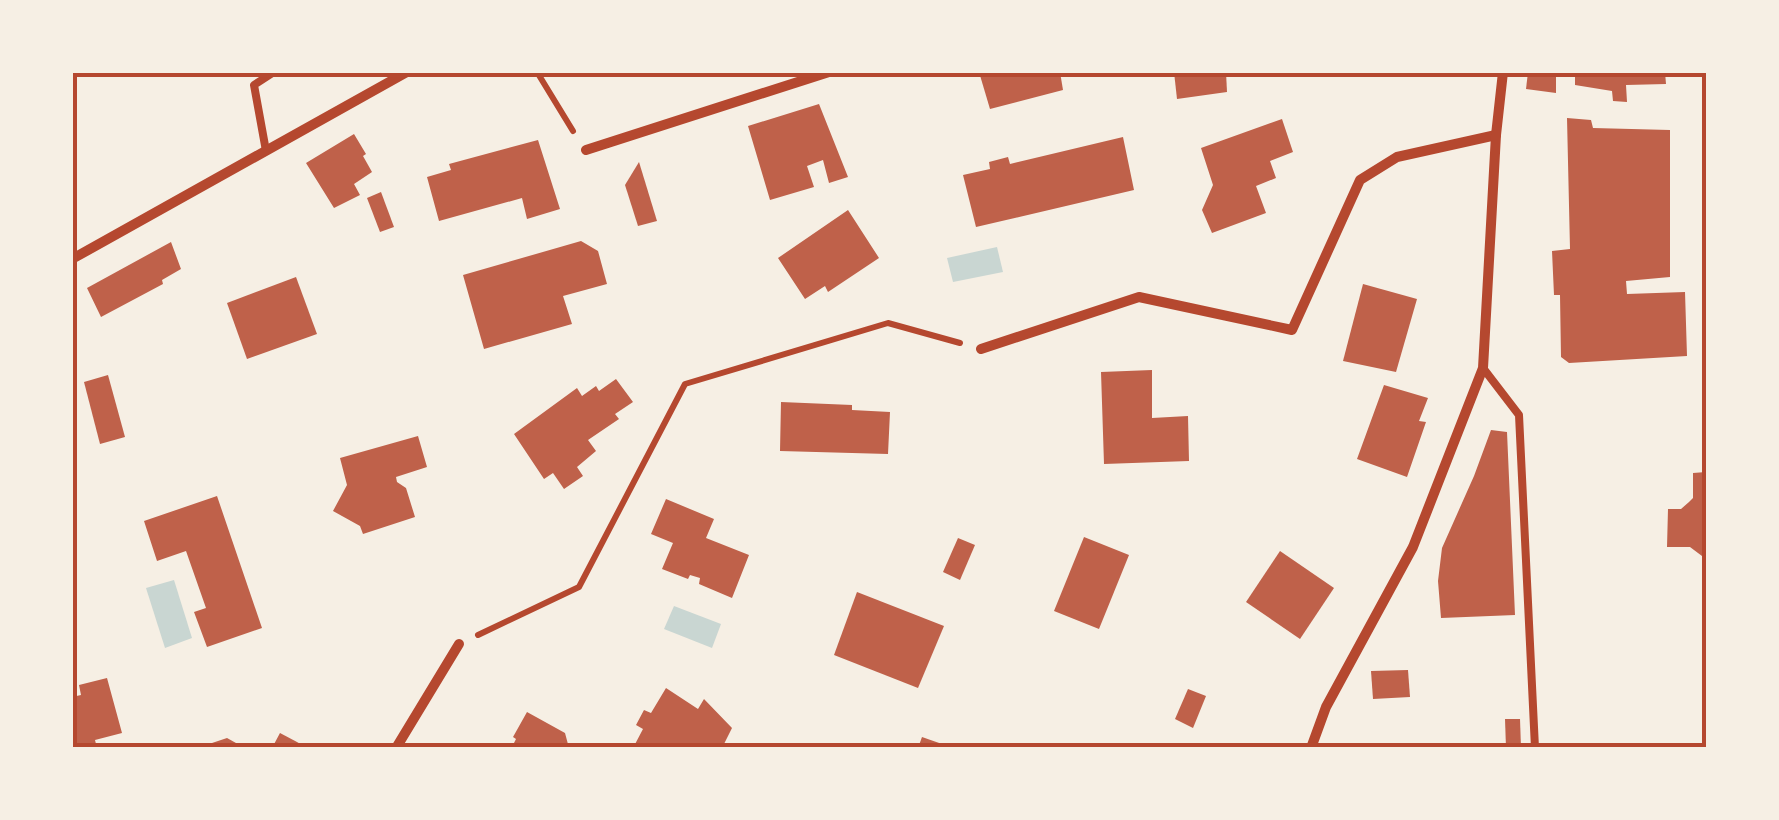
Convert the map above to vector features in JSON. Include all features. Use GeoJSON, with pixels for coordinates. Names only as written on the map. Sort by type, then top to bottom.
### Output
{"type":"FeatureCollection","features":[{"type":"Feature","properties":{"kind":"street"},"geometry":{"type":"LineString","coordinates":[[72,260],[406,72]]}},
{"type":"Feature","properties":{"kind":"street"},"geometry":{"type":"LineString","coordinates":[[586,150],[829,72]]}},
{"type":"Feature","properties":{"kind":"street"},"geometry":{"type":"LineString","coordinates":[[1312,748],[1326,707],[1413,547],[1483,368],[1503,72]]}},
{"type":"Feature","properties":{"kind":"street"},"geometry":{"type":"LineString","coordinates":[[981,349],[1139,296],[1292,330],[1360,180],[1397,157],[1496,136]]}},
{"type":"Feature","properties":{"kind":"street"},"geometry":{"type":"LineString","coordinates":[[396,748],[459,644]]}},
{"type":"Feature","properties":{"kind":"lane"},"geometry":{"type":"LineString","coordinates":[[266,151],[254,85],[274,72]]}},
{"type":"Feature","properties":{"kind":"lane"},"geometry":{"type":"LineString","coordinates":[[1483,368],[1519,415],[1536,748]]}},
{"type":"Feature","properties":{"kind":"path"},"geometry":{"type":"LineString","coordinates":[[537,72],[586,150]]}},
{"type":"Feature","properties":{"kind":"path"},"geometry":{"type":"LineString","coordinates":[[459,644],[580,587],[685,384],[888,323],[981,349]]}},
{"type":"Feature","properties":{"kind":"shaded area"},"geometry":{"type":"Polygon","coordinates":[[[997,247],[1003,272],[953,282],[947,258],[997,247]]]}},
{"type":"Feature","properties":{"kind":"shaded area"},"geometry":{"type":"Polygon","coordinates":[[[174,580],[192,638],[165,648],[146,588],[174,580]]]}},
{"type":"Feature","properties":{"kind":"shaded area"},"geometry":{"type":"Polygon","coordinates":[[[674,606],[721,624],[712,648],[664,629],[674,606]]]}},
{"type":"Feature","properties":{"kind":"building"},"geometry":{"type":"Polygon","coordinates":[[[979,72],[1060,72],[1063,90],[990,109],[979,72]]]}},
{"type":"Feature","properties":{"kind":"building"},"geometry":{"type":"Polygon","coordinates":[[[1174,72],[1226,72],[1227,92],[1177,99],[1174,72]]]}},
{"type":"Feature","properties":{"kind":"building"},"geometry":{"type":"Polygon","coordinates":[[[1528,72],[1556,72],[1556,93],[1526,89],[1528,72]]]}},
{"type":"Feature","properties":{"kind":"building"},"geometry":{"type":"Polygon","coordinates":[[[1575,72],[1665,72],[1666,84],[1626,85],[1627,102],[1613,101],[1612,91],[1575,85],[1575,72]]]}},
{"type":"Feature","properties":{"kind":"building"},"geometry":{"type":"Polygon","coordinates":[[[819,104],[848,177],[829,183],[823,160],[807,166],[814,187],[770,200],[748,126],[819,104]]]}},
{"type":"Feature","properties":{"kind":"building"},"geometry":{"type":"Polygon","coordinates":[[[1567,118],[1591,120],[1593,128],[1670,130],[1670,277],[1626,281],[1627,294],[1685,292],[1687,356],[1569,363],[1561,357],[1560,295],[1554,295],[1552,251],[1570,249],[1567,118]]]}},
{"type":"Feature","properties":{"kind":"building"},"geometry":{"type":"Polygon","coordinates":[[[1282,119],[1293,152],[1270,161],[1276,178],[1256,186],[1266,213],[1212,233],[1202,210],[1213,185],[1201,148],[1282,119]]]}},
{"type":"Feature","properties":{"kind":"building"},"geometry":{"type":"Polygon","coordinates":[[[354,134],[372,172],[354,184],[360,195],[334,208],[306,163],[354,134]]]}},
{"type":"Feature","properties":{"kind":"building"},"geometry":{"type":"Polygon","coordinates":[[[1123,137],[1134,190],[976,227],[963,175],[990,169],[989,162],[1008,157],[1010,164],[1123,137]]]}},
{"type":"Feature","properties":{"kind":"building"},"geometry":{"type":"Polygon","coordinates":[[[538,140],[560,209],[527,219],[522,198],[439,221],[427,177],[451,170],[449,164],[538,140]]]}},
{"type":"Feature","properties":{"kind":"building"},"geometry":{"type":"Polygon","coordinates":[[[639,162],[657,221],[638,226],[625,185],[639,162]]]}},
{"type":"Feature","properties":{"kind":"building"},"geometry":{"type":"Polygon","coordinates":[[[381,192],[394,227],[380,232],[367,198],[381,192]]]}},
{"type":"Feature","properties":{"kind":"building"},"geometry":{"type":"Polygon","coordinates":[[[848,210],[879,258],[828,292],[825,286],[805,299],[778,258],[848,210]]]}},
{"type":"Feature","properties":{"kind":"building"},"geometry":{"type":"Polygon","coordinates":[[[581,241],[598,251],[607,284],[563,296],[572,324],[484,349],[463,275],[581,241]]]}},
{"type":"Feature","properties":{"kind":"building"},"geometry":{"type":"Polygon","coordinates":[[[171,242],[181,269],[162,280],[163,284],[101,317],[87,288],[171,242]]]}},
{"type":"Feature","properties":{"kind":"building"},"geometry":{"type":"Polygon","coordinates":[[[296,277],[317,334],[247,359],[227,303],[296,277]]]}},
{"type":"Feature","properties":{"kind":"building"},"geometry":{"type":"Polygon","coordinates":[[[1363,284],[1417,299],[1396,372],[1343,361],[1363,284]]]}},
{"type":"Feature","properties":{"kind":"building"},"geometry":{"type":"Polygon","coordinates":[[[1152,370],[1152,418],[1188,416],[1189,461],[1104,464],[1101,372],[1152,370]]]}},
{"type":"Feature","properties":{"kind":"building"},"geometry":{"type":"Polygon","coordinates":[[[108,375],[125,437],[100,444],[84,382],[108,375]]]}},
{"type":"Feature","properties":{"kind":"building"},"geometry":{"type":"Polygon","coordinates":[[[616,379],[633,402],[615,414],[619,419],[588,440],[596,451],[577,467],[583,476],[564,489],[553,473],[544,479],[514,434],[577,388],[582,396],[596,386],[599,391],[616,379]]]}},
{"type":"Feature","properties":{"kind":"building"},"geometry":{"type":"Polygon","coordinates":[[[1384,385],[1428,398],[1419,421],[1426,422],[1407,477],[1357,459],[1384,385]]]}},
{"type":"Feature","properties":{"kind":"building"},"geometry":{"type":"Polygon","coordinates":[[[781,402],[852,405],[852,410],[890,412],[888,454],[780,451],[781,402]]]}},
{"type":"Feature","properties":{"kind":"building"},"geometry":{"type":"Polygon","coordinates":[[[1491,430],[1507,432],[1515,615],[1441,618],[1438,581],[1442,548],[1491,430]]]}},
{"type":"Feature","properties":{"kind":"building"},"geometry":{"type":"Polygon","coordinates":[[[418,436],[427,467],[396,477],[406,488],[415,517],[363,534],[360,526],[333,511],[347,485],[340,458],[418,436]]]}},
{"type":"Feature","properties":{"kind":"building"},"geometry":{"type":"Polygon","coordinates":[[[1706,472],[1706,559],[1690,547],[1667,547],[1668,509],[1681,509],[1689,502],[1693,498],[1693,473],[1706,472]]]}},
{"type":"Feature","properties":{"kind":"building"},"geometry":{"type":"Polygon","coordinates":[[[217,496],[262,628],[207,647],[194,612],[206,608],[186,551],[157,561],[144,521],[217,496]]]}},
{"type":"Feature","properties":{"kind":"building"},"geometry":{"type":"Polygon","coordinates":[[[666,499],[714,519],[706,538],[749,555],[732,598],[699,584],[700,578],[690,575],[688,579],[662,569],[673,543],[651,534],[666,499]]]}},
{"type":"Feature","properties":{"kind":"building"},"geometry":{"type":"Polygon","coordinates":[[[1084,537],[1129,555],[1099,629],[1054,611],[1084,537]]]}},
{"type":"Feature","properties":{"kind":"building"},"geometry":{"type":"Polygon","coordinates":[[[958,538],[975,545],[960,580],[943,572],[958,538]]]}},
{"type":"Feature","properties":{"kind":"building"},"geometry":{"type":"Polygon","coordinates":[[[1280,551],[1334,588],[1300,639],[1246,602],[1280,551]]]}},
{"type":"Feature","properties":{"kind":"building"},"geometry":{"type":"Polygon","coordinates":[[[857,592],[944,626],[918,688],[834,655],[857,592]]]}},
{"type":"Feature","properties":{"kind":"building"},"geometry":{"type":"Polygon","coordinates":[[[1408,670],[1410,697],[1373,699],[1371,671],[1408,670]]]}},
{"type":"Feature","properties":{"kind":"building"},"geometry":{"type":"Polygon","coordinates":[[[107,678],[122,733],[95,740],[96,744],[72,748],[72,697],[81,695],[79,685],[107,678]]]}},
{"type":"Feature","properties":{"kind":"building"},"geometry":{"type":"Polygon","coordinates":[[[666,688],[698,709],[704,699],[732,728],[722,748],[633,748],[643,729],[636,725],[644,710],[651,713],[666,688]]]}},
{"type":"Feature","properties":{"kind":"building"},"geometry":{"type":"Polygon","coordinates":[[[1188,689],[1206,696],[1193,728],[1175,719],[1188,689]]]}},
{"type":"Feature","properties":{"kind":"building"},"geometry":{"type":"Polygon","coordinates":[[[527,712],[565,733],[569,748],[496,748],[505,744],[512,747],[516,739],[513,737],[527,712]]]}},
{"type":"Feature","properties":{"kind":"building"},"geometry":{"type":"Polygon","coordinates":[[[1505,719],[1520,719],[1521,748],[1506,748],[1505,719]]]}},
{"type":"Feature","properties":{"kind":"building"},"geometry":{"type":"Polygon","coordinates":[[[280,733],[297,742],[307,748],[272,748],[280,733]]]}},
{"type":"Feature","properties":{"kind":"building"},"geometry":{"type":"Polygon","coordinates":[[[922,737],[942,744],[940,748],[918,748],[922,737]]]}},
{"type":"Feature","properties":{"kind":"building"},"geometry":{"type":"Polygon","coordinates":[[[227,738],[245,748],[208,748],[209,744],[227,738]]]}}]}
